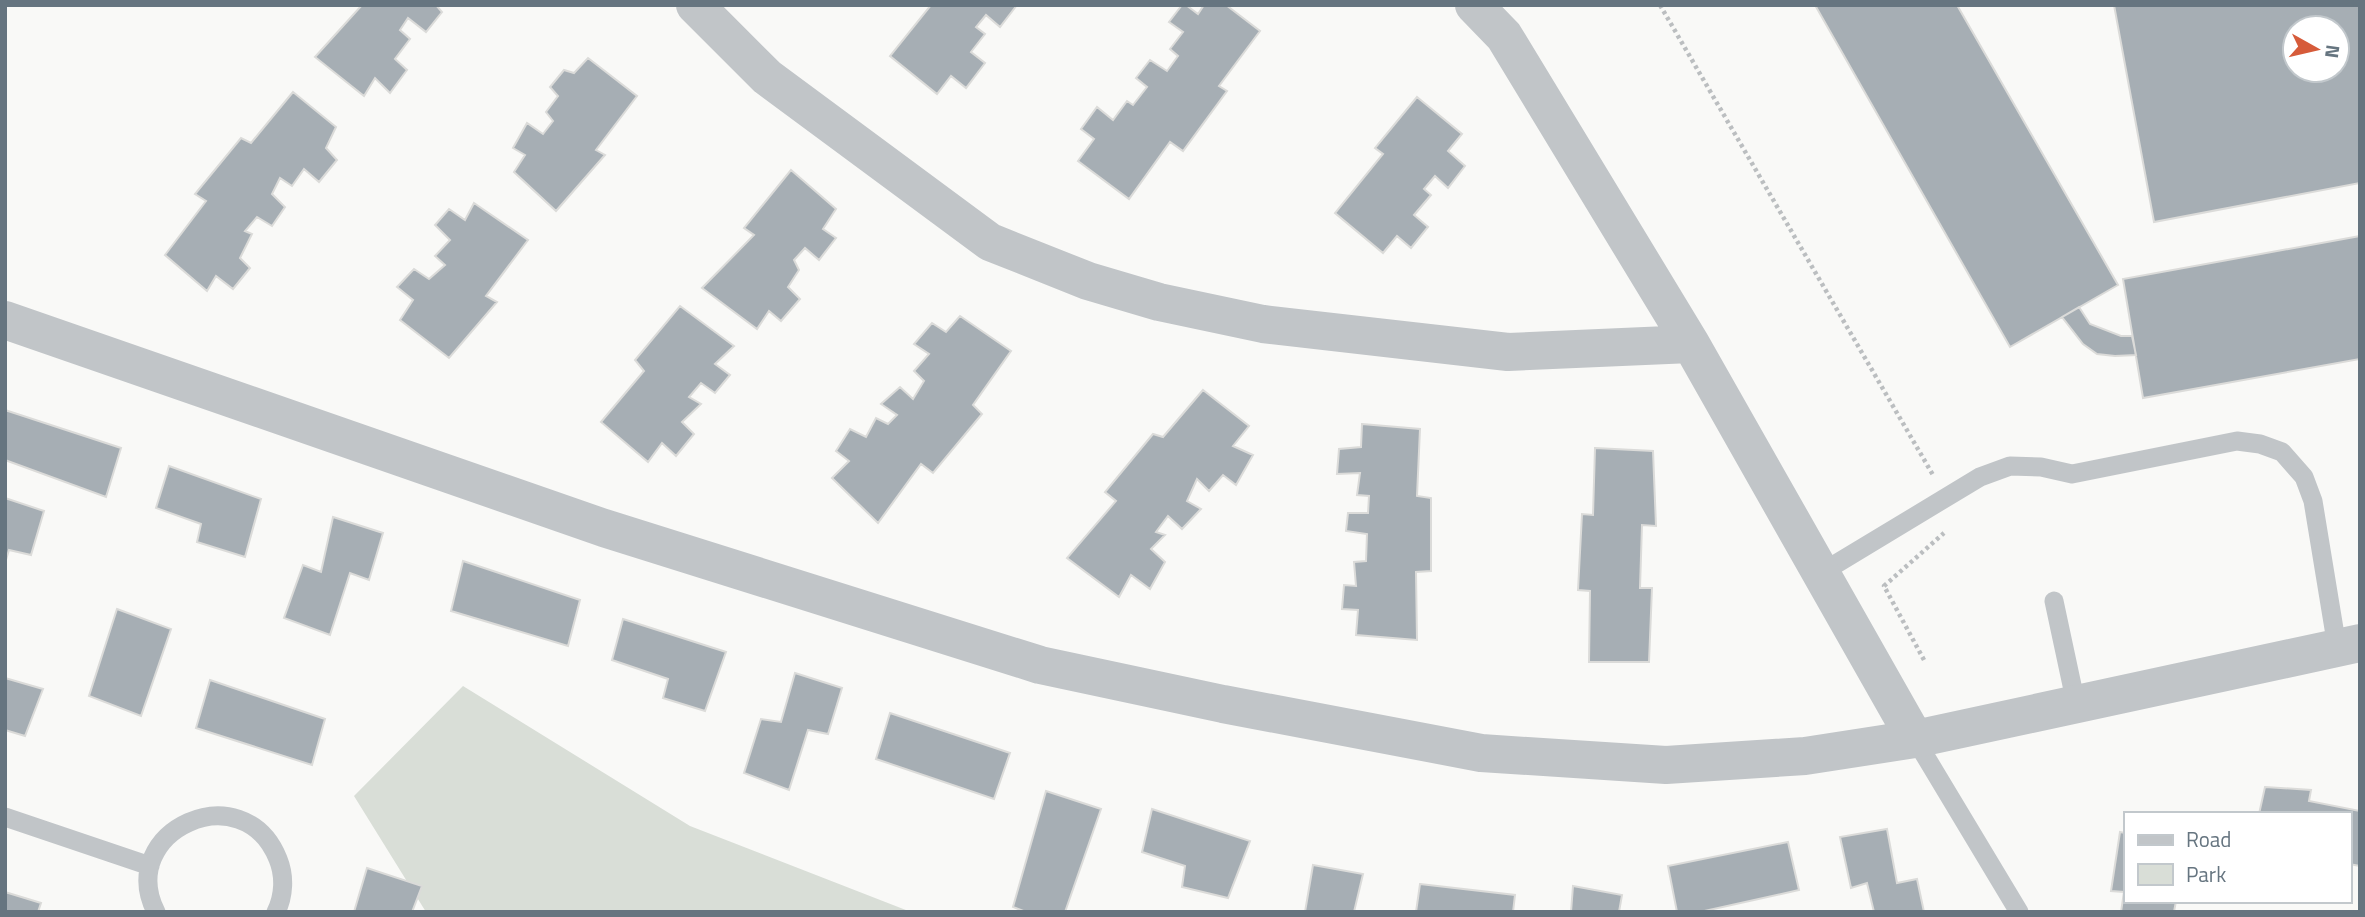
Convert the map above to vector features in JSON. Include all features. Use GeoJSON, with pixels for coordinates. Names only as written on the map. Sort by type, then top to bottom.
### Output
{"type":"FeatureCollection","features":[{"type":"Feature","properties":{"kind":"street"},"geometry":{"type":"LineString","coordinates":[[695,5],[767,77],[990,242],[1088,281],[1159,302],[1263,324],[1507,352],[1690,344]]}},
{"type":"Feature","properties":{"kind":"street"},"geometry":{"type":"LineString","coordinates":[[1474,5],[1504,36],[1690,344],[1915,738]]}},
{"type":"Feature","properties":{"kind":"street"},"geometry":{"type":"LineString","coordinates":[[5,320],[604,528],[1040,665],[1223,704],[1481,753],[1666,765],[1805,756],[1915,738],[2348,645]]}},
{"type":"Feature","properties":{"kind":"lane"},"geometry":{"type":"LineString","coordinates":[[1821,573],[1980,477],[2010,466],[2041,467],[2072,474],[2237,441],[2260,444],[2282,453],[2304,477],[2313,501],[2348,645]]}},
{"type":"Feature","properties":{"kind":"lane"},"geometry":{"type":"LineString","coordinates":[[2054,601],[2076,704]]}},
{"type":"Feature","properties":{"kind":"lane"},"geometry":{"type":"LineString","coordinates":[[1915,738],[2019,912]]}},
{"type":"Feature","properties":{"kind":"lane"},"geometry":{"type":"LineString","coordinates":[[156,912],[149,898],[150,866],[156,851],[172,832],[198,818],[210,816],[233,818],[259,831],[273,847],[283,871],[281,901],[276,912]]}},
{"type":"Feature","properties":{"kind":"lane"},"geometry":{"type":"LineString","coordinates":[[5,817],[150,866]]}},
{"type":"Feature","properties":{"kind":"path"},"geometry":{"type":"LineString","coordinates":[[1660,5],[1938,484]]}},
{"type":"Feature","properties":{"kind":"path"},"geometry":{"type":"LineString","coordinates":[[1924,660],[1884,586],[1950,528]]}},
{"type":"Feature","properties":{"kind":"green space"},"geometry":{"type":"Polygon","coordinates":[[[463,686],[690,826],[911,912],[426,912],[354,796],[463,686]]]}},
{"type":"Feature","properties":{"kind":"building"},"geometry":{"type":"Polygon","coordinates":[[[362,5],[436,5],[442,12],[426,32],[408,18],[400,30],[410,39],[395,59],[407,70],[390,93],[375,78],[364,96],[315,57],[362,5]]]}},
{"type":"Feature","properties":{"kind":"building"},"geometry":{"type":"Polygon","coordinates":[[[931,5],[1017,5],[1000,27],[986,15],[976,27],[985,34],[971,52],[985,63],[966,88],[951,76],[937,94],[890,56],[931,5]]]}},
{"type":"Feature","properties":{"kind":"building"},"geometry":{"type":"Polygon","coordinates":[[[1182,5],[1198,14],[1204,5],[1226,5],[1260,31],[1219,86],[1227,91],[1183,151],[1170,142],[1129,199],[1078,161],[1094,139],[1081,129],[1097,107],[1113,120],[1127,101],[1133,105],[1147,87],[1136,78],[1150,60],[1167,71],[1178,56],[1170,49],[1183,32],[1169,22],[1182,5]]]}},
{"type":"Feature","properties":{"kind":"building"},"geometry":{"type":"Polygon","coordinates":[[[1815,5],[1957,5],[2118,285],[2010,347],[1815,5]]]}},
{"type":"Feature","properties":{"kind":"building"},"geometry":{"type":"Polygon","coordinates":[[[2114,5],[2360,5],[2360,183],[2154,222],[2114,5]]]}},
{"type":"Feature","properties":{"kind":"building"},"geometry":{"type":"Polygon","coordinates":[[[588,58],[637,96],[596,150],[605,155],[556,211],[514,172],[525,155],[513,148],[527,123],[543,134],[553,121],[546,112],[558,96],[550,87],[564,70],[574,73],[588,58]]]}},
{"type":"Feature","properties":{"kind":"building"},"geometry":{"type":"Polygon","coordinates":[[[293,92],[336,127],[326,148],[337,160],[319,182],[304,169],[292,186],[280,178],[272,194],[285,207],[272,226],[257,217],[245,231],[252,234],[240,258],[250,268],[233,289],[216,276],[207,291],[165,255],[206,201],[195,194],[241,138],[251,143],[293,92]]]}},
{"type":"Feature","properties":{"kind":"building"},"geometry":{"type":"Polygon","coordinates":[[[1417,97],[1462,134],[1448,151],[1465,166],[1448,188],[1435,176],[1424,189],[1431,195],[1414,215],[1428,227],[1411,248],[1397,236],[1383,253],[1335,213],[1383,154],[1375,148],[1417,97]]]}},
{"type":"Feature","properties":{"kind":"building"},"geometry":{"type":"Polygon","coordinates":[[[791,170],[836,209],[823,229],[836,238],[819,260],[805,248],[794,260],[799,270],[788,287],[800,299],[781,321],[769,311],[757,329],[702,288],[754,235],[744,228],[791,170]]]}},
{"type":"Feature","properties":{"kind":"building"},"geometry":{"type":"Polygon","coordinates":[[[474,203],[528,240],[486,296],[497,302],[449,358],[400,320],[413,300],[397,287],[414,269],[429,279],[445,265],[435,256],[450,240],[435,225],[449,209],[465,220],[474,203]]]}},
{"type":"Feature","properties":{"kind":"building"},"geometry":{"type":"Polygon","coordinates":[[[2360,236],[2360,359],[2143,398],[2123,279],[2360,236]]]}},
{"type":"Feature","properties":{"kind":"building"},"geometry":{"type":"Polygon","coordinates":[[[680,306],[734,346],[715,364],[730,375],[715,393],[701,383],[689,397],[701,404],[682,422],[694,434],[676,456],[662,443],[648,462],[601,422],[644,371],[635,360],[680,306]]]}},
{"type":"Feature","properties":{"kind":"building"},"geometry":{"type":"Polygon","coordinates":[[[2079,307],[2090,324],[2121,336],[2132,336],[2136,355],[2097,354],[2083,344],[2062,317],[2079,307]]]}},
{"type":"Feature","properties":{"kind":"building"},"geometry":{"type":"Polygon","coordinates":[[[960,316],[1011,351],[973,405],[982,414],[933,473],[921,464],[878,523],[832,478],[849,461],[836,451],[850,429],[866,437],[876,418],[888,424],[897,415],[881,404],[900,387],[913,399],[924,381],[914,371],[929,354],[914,344],[932,323],[946,332],[960,316]]]}},
{"type":"Feature","properties":{"kind":"building"},"geometry":{"type":"Polygon","coordinates":[[[1203,390],[1249,426],[1233,446],[1253,455],[1236,485],[1223,475],[1209,491],[1197,479],[1187,501],[1201,509],[1182,529],[1168,516],[1156,532],[1165,535],[1151,549],[1165,562],[1150,589],[1131,575],[1119,597],[1067,558],[1116,501],[1105,492],[1153,434],[1163,437],[1203,390]]]}},
{"type":"Feature","properties":{"kind":"building"},"geometry":{"type":"Polygon","coordinates":[[[5,410],[121,448],[106,497],[5,460],[5,410]]]}},
{"type":"Feature","properties":{"kind":"building"},"geometry":{"type":"Polygon","coordinates":[[[1362,424],[1420,429],[1417,496],[1431,498],[1431,571],[1416,572],[1417,640],[1356,635],[1358,610],[1342,609],[1344,585],[1356,586],[1354,562],[1366,561],[1367,534],[1346,531],[1348,513],[1368,513],[1369,496],[1357,495],[1360,473],[1337,474],[1339,449],[1361,447],[1362,424]]]}},
{"type":"Feature","properties":{"kind":"building"},"geometry":{"type":"Polygon","coordinates":[[[1595,448],[1653,451],[1656,526],[1642,525],[1640,588],[1652,588],[1649,662],[1589,662],[1590,591],[1578,590],[1582,514],[1593,515],[1595,448]]]}},
{"type":"Feature","properties":{"kind":"building"},"geometry":{"type":"Polygon","coordinates":[[[169,466],[261,499],[245,557],[197,542],[201,524],[156,508],[169,466]]]}},
{"type":"Feature","properties":{"kind":"building"},"geometry":{"type":"Polygon","coordinates":[[[5,498],[44,511],[31,555],[9,550],[5,563],[5,498]]]}},
{"type":"Feature","properties":{"kind":"building"},"geometry":{"type":"Polygon","coordinates":[[[333,517],[383,533],[369,580],[350,573],[330,635],[284,618],[303,565],[321,572],[333,517]]]}},
{"type":"Feature","properties":{"kind":"building"},"geometry":{"type":"Polygon","coordinates":[[[463,561],[580,600],[568,646],[451,611],[463,561]]]}},
{"type":"Feature","properties":{"kind":"building"},"geometry":{"type":"Polygon","coordinates":[[[117,609],[171,629],[141,716],[89,696],[117,609]]]}},
{"type":"Feature","properties":{"kind":"building"},"geometry":{"type":"Polygon","coordinates":[[[623,619],[726,652],[705,711],[663,698],[668,679],[612,660],[623,619]]]}},
{"type":"Feature","properties":{"kind":"building"},"geometry":{"type":"Polygon","coordinates":[[[795,673],[842,688],[828,734],[808,730],[789,790],[744,773],[761,719],[781,722],[795,673]]]}},
{"type":"Feature","properties":{"kind":"building"},"geometry":{"type":"Polygon","coordinates":[[[5,678],[43,689],[25,736],[5,730],[5,678]]]}},
{"type":"Feature","properties":{"kind":"building"},"geometry":{"type":"Polygon","coordinates":[[[210,680],[325,719],[312,765],[196,728],[210,680]]]}},
{"type":"Feature","properties":{"kind":"building"},"geometry":{"type":"Polygon","coordinates":[[[890,713],[1010,753],[994,799],[876,759],[890,713]]]}},
{"type":"Feature","properties":{"kind":"building"},"geometry":{"type":"Polygon","coordinates":[[[2265,787],[2311,790],[2309,801],[2360,811],[2360,866],[2351,864],[2351,812],[2259,812],[2265,787]]]}},
{"type":"Feature","properties":{"kind":"building"},"geometry":{"type":"Polygon","coordinates":[[[1046,791],[1101,809],[1065,912],[1026,912],[1013,907],[1046,791]]]}},
{"type":"Feature","properties":{"kind":"building"},"geometry":{"type":"Polygon","coordinates":[[[1152,809],[1250,841],[1228,898],[1182,887],[1185,866],[1142,852],[1152,809]]]}},
{"type":"Feature","properties":{"kind":"building"},"geometry":{"type":"Polygon","coordinates":[[[1887,829],[1897,883],[1917,879],[1924,912],[1874,912],[1867,883],[1851,888],[1840,837],[1887,829]]]}},
{"type":"Feature","properties":{"kind":"building"},"geometry":{"type":"Polygon","coordinates":[[[2120,832],[2124,833],[2124,892],[2111,891],[2120,832]]]}},
{"type":"Feature","properties":{"kind":"building"},"geometry":{"type":"Polygon","coordinates":[[[1788,842],[1799,890],[1700,912],[1677,912],[1668,866],[1788,842]]]}},
{"type":"Feature","properties":{"kind":"building"},"geometry":{"type":"Polygon","coordinates":[[[1313,865],[1363,874],[1354,912],[1305,912],[1313,865]]]}},
{"type":"Feature","properties":{"kind":"building"},"geometry":{"type":"Polygon","coordinates":[[[367,868],[422,886],[412,912],[354,912],[367,868]]]}},
{"type":"Feature","properties":{"kind":"building"},"geometry":{"type":"Polygon","coordinates":[[[1420,884],[1515,895],[1513,912],[1416,912],[1420,884]]]}},
{"type":"Feature","properties":{"kind":"building"},"geometry":{"type":"Polygon","coordinates":[[[1573,886],[1622,895],[1619,912],[1571,912],[1573,886]]]}},
{"type":"Feature","properties":{"kind":"building"},"geometry":{"type":"Polygon","coordinates":[[[5,892],[41,903],[38,912],[5,912],[5,892]]]}},
{"type":"Feature","properties":{"kind":"building"},"geometry":{"type":"Polygon","coordinates":[[[2124,892],[2124,903],[2176,903],[2174,912],[2121,912],[2124,892]]]}}]}
